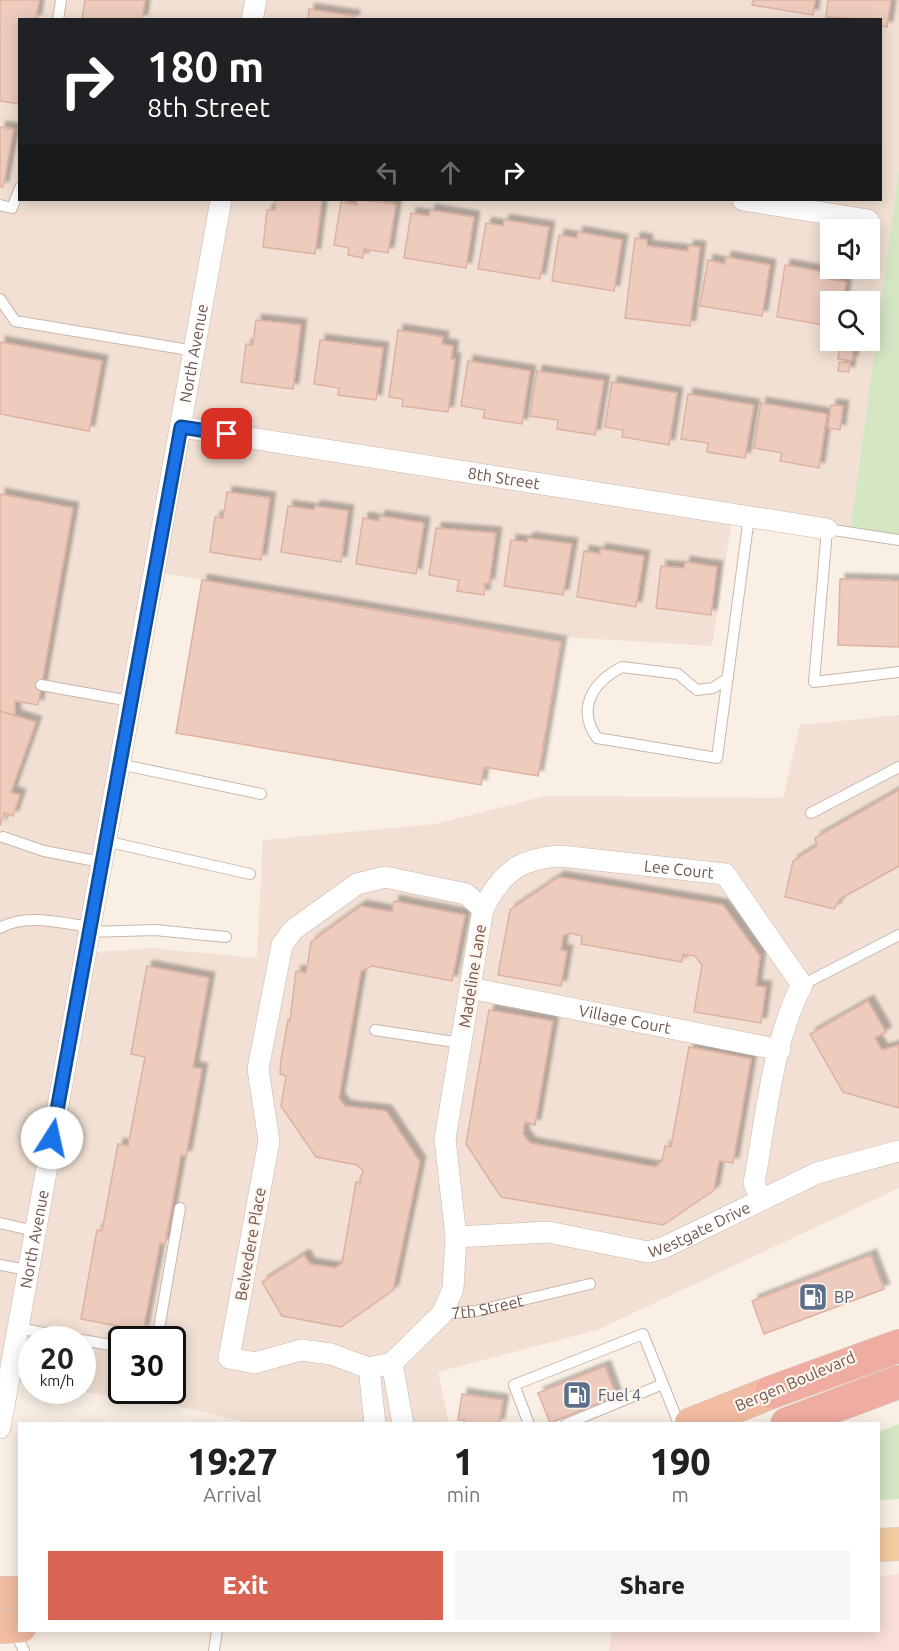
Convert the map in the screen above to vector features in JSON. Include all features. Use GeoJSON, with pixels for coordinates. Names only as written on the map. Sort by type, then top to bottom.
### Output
{"type":"FeatureCollection","features":[{"type":"Feature","properties":{"kind":"highway"},"geometry":{"type":"LineString","coordinates":[[772,1392],[899,1346]]}},
{"type":"Feature","properties":{"kind":"highway"},"geometry":{"type":"LineString","coordinates":[[792,1422],[899,1382]]}},
{"type":"Feature","properties":{"kind":"highway","name":"Bergen Boulevard"},"geometry":{"type":"LineString","coordinates":[[696,1422],[772,1392]]}},
{"type":"Feature","properties":{"kind":"highway"},"geometry":{"type":"LineString","coordinates":[[0,1593],[18,1593]]}},
{"type":"Feature","properties":{"kind":"main road","name":"Bergen Boulevard"},"geometry":{"type":"LineString","coordinates":[[772,1392],[899,1338]]}},
{"type":"Feature","properties":{"kind":"main road"},"geometry":{"type":"LineString","coordinates":[[880,1545],[899,1544]]}},
{"type":"Feature","properties":{"kind":"street"},"geometry":{"type":"LineString","coordinates":[[252,18],[256,0]]}},
{"type":"Feature","properties":{"kind":"street","name":"North Avenue"},"geometry":{"type":"LineString","coordinates":[[18,1326],[221,201]]}},
{"type":"Feature","properties":{"kind":"street"},"geometry":{"type":"LineString","coordinates":[[749,201],[862,219]]}},
{"type":"Feature","properties":{"kind":"street","name":"8th Street"},"geometry":{"type":"LineString","coordinates":[[181,427],[827,529]]}},
{"type":"Feature","properties":{"kind":"street","name":"Lee Court"},"geometry":{"type":"LineString","coordinates":[[483,909],[494,887],[512,869],[536,858],[560,856],[725,874],[802,985]]}},
{"type":"Feature","properties":{"kind":"street","name":"Madeline Lane"},"geometry":{"type":"LineString","coordinates":[[273,988],[282,945],[293,930],[357,884],[385,877],[424,884],[466,894],[483,909],[446,1139],[456,1237],[453,1288],[442,1314]]}},
{"type":"Feature","properties":{"kind":"street"},"geometry":{"type":"LineString","coordinates":[[761,1200],[754,1183],[780,1050],[792,1005],[802,985]]}},
{"type":"Feature","properties":{"kind":"street","name":"Belvedere Place"},"geometry":{"type":"LineString","coordinates":[[273,988],[258,1069],[268,1141],[229,1358],[255,1363],[301,1350],[331,1354],[369,1368]]}},
{"type":"Feature","properties":{"kind":"street","name":"Village Court"},"geometry":{"type":"LineString","coordinates":[[470,988],[780,1050]]}},
{"type":"Feature","properties":{"kind":"street","name":"Westgate Drive"},"geometry":{"type":"LineString","coordinates":[[456,1237],[548,1232],[648,1252],[663,1248],[817,1173],[899,1150]]}},
{"type":"Feature","properties":{"kind":"street","name":"7th Street"},"geometry":{"type":"LineString","coordinates":[[392,1363],[442,1314]]}},
{"type":"Feature","properties":{"kind":"street","name":"North Avenue"},"geometry":{"type":"LineString","coordinates":[[0,1428],[18,1328]]}},
{"type":"Feature","properties":{"kind":"street"},"geometry":{"type":"LineString","coordinates":[[375,1422],[369,1368],[392,1363],[403,1422]]}},
{"type":"Feature","properties":{"kind":"lane"},"geometry":{"type":"LineString","coordinates":[[58,18],[61,0]]}},
{"type":"Feature","properties":{"kind":"lane"},"geometry":{"type":"LineString","coordinates":[[0,205],[12,208],[18,193]]}},
{"type":"Feature","properties":{"kind":"lane"},"geometry":{"type":"LineString","coordinates":[[0,299],[15,321],[195,351]]}},
{"type":"Feature","properties":{"kind":"lane"},"geometry":{"type":"LineString","coordinates":[[728,678],[713,688],[697,690],[678,674],[622,667],[595,687],[587,706],[589,726],[597,738],[717,758],[728,678],[749,517]]}},
{"type":"Feature","properties":{"kind":"lane"},"geometry":{"type":"LineString","coordinates":[[899,540],[827,529],[814,682],[899,672]]}},
{"type":"Feature","properties":{"kind":"lane"},"geometry":{"type":"LineString","coordinates":[[41,685],[130,701]]}},
{"type":"Feature","properties":{"kind":"lane"},"geometry":{"type":"LineString","coordinates":[[119,764],[261,794]]}},
{"type":"Feature","properties":{"kind":"lane"},"geometry":{"type":"LineString","coordinates":[[811,813],[899,766]]}},
{"type":"Feature","properties":{"kind":"lane"},"geometry":{"type":"LineString","coordinates":[[3,837],[44,851],[101,862]]}},
{"type":"Feature","properties":{"kind":"lane"},"geometry":{"type":"LineString","coordinates":[[105,841],[250,874]]}},
{"type":"Feature","properties":{"kind":"lane"},"geometry":{"type":"LineString","coordinates":[[0,928],[9,923],[27,920],[89,930],[155,930],[226,937]]}},
{"type":"Feature","properties":{"kind":"lane"},"geometry":{"type":"LineString","coordinates":[[802,985],[899,935]]}},
{"type":"Feature","properties":{"kind":"lane"},"geometry":{"type":"LineString","coordinates":[[375,1030],[461,1043]]}},
{"type":"Feature","properties":{"kind":"lane"},"geometry":{"type":"LineString","coordinates":[[159,1326],[180,1208]]}},
{"type":"Feature","properties":{"kind":"lane"},"geometry":{"type":"LineString","coordinates":[[0,1223],[35,1231]]}},
{"type":"Feature","properties":{"kind":"lane"},"geometry":{"type":"LineString","coordinates":[[0,1265],[28,1270]]}},
{"type":"Feature","properties":{"kind":"lane","name":"7th Street"},"geometry":{"type":"LineString","coordinates":[[442,1314],[476,1311],[590,1284]]}},
{"type":"Feature","properties":{"kind":"lane"},"geometry":{"type":"LineString","coordinates":[[528,1422],[514,1385],[643,1334],[678,1422]]}},
{"type":"Feature","properties":{"kind":"lane"},"geometry":{"type":"LineString","coordinates":[[571,1422],[663,1384]]}},
{"type":"Feature","properties":{"kind":"lane"},"geometry":{"type":"LineString","coordinates":[[214,1651],[217,1632]]}},
{"type":"Feature","properties":{"kind":"shaded area"},"geometry":{"type":"Polygon","coordinates":[[[0,0],[899,0],[899,168],[880,309],[880,291],[820,291],[820,351],[874,351],[850,532],[733,514],[712,646],[564,637],[154,572],[86,953],[150,948],[257,958],[263,840],[435,824],[545,796],[783,798],[800,725],[899,715],[899,1188],[597,1330],[438,1372],[449,1422],[247,1422],[164,1404],[186,1404],[186,1326],[108,1326],[108,1396],[96,1394],[96,1326],[18,1326],[18,1382],[8,1381],[0,1428],[0,0]]]}},
{"type":"Feature","properties":{"kind":"shaded area"},"geometry":{"type":"Polygon","coordinates":[[[899,1574],[899,1651],[609,1651],[612,1632],[880,1632],[880,1576],[899,1574]]]}},
{"type":"Feature","properties":{"kind":"green space"},"geometry":{"type":"Polygon","coordinates":[[[899,168],[899,540],[850,532],[874,351],[880,351],[880,309],[899,168]]]}},
{"type":"Feature","properties":{"kind":"green space"},"geometry":{"type":"Polygon","coordinates":[[[899,1424],[899,1499],[880,1500],[880,1432],[899,1424]]]}},
{"type":"Feature","properties":{"kind":"building"},"geometry":{"type":"Polygon","coordinates":[[[0,0],[39,0],[36,18],[18,18],[18,104],[0,101],[0,0]]]}},
{"type":"Feature","properties":{"kind":"building"},"geometry":{"type":"Polygon","coordinates":[[[85,0],[145,0],[142,18],[82,18],[85,0]]]}},
{"type":"Feature","properties":{"kind":"building"},"geometry":{"type":"Polygon","coordinates":[[[753,0],[815,0],[813,15],[752,5],[753,0]]]}},
{"type":"Feature","properties":{"kind":"building"},"geometry":{"type":"Polygon","coordinates":[[[828,0],[891,0],[887,27],[882,26],[882,18],[826,17],[828,0]]]}},
{"type":"Feature","properties":{"kind":"building"},"geometry":{"type":"Polygon","coordinates":[[[309,9],[354,16],[354,18],[308,18],[309,9]]]}},
{"type":"Feature","properties":{"kind":"building"},"geometry":{"type":"Polygon","coordinates":[[[0,127],[14,129],[3,187],[0,187],[0,127]]]}},
{"type":"Feature","properties":{"kind":"building"},"geometry":{"type":"Polygon","coordinates":[[[276,201],[322,201],[315,254],[263,247],[267,210],[275,210],[276,201]]]}},
{"type":"Feature","properties":{"kind":"building"},"geometry":{"type":"Polygon","coordinates":[[[357,201],[396,204],[388,253],[364,249],[363,258],[348,255],[349,248],[334,245],[341,202],[357,205],[357,201]]]}},
{"type":"Feature","properties":{"kind":"building"},"geometry":{"type":"Polygon","coordinates":[[[430,210],[474,217],[466,268],[404,258],[411,213],[429,216],[430,210]]]}},
{"type":"Feature","properties":{"kind":"building"},"geometry":{"type":"Polygon","coordinates":[[[504,220],[549,227],[540,279],[478,269],[486,223],[503,226],[504,220]]]}},
{"type":"Feature","properties":{"kind":"building"},"geometry":{"type":"Polygon","coordinates":[[[578,232],[622,240],[614,291],[552,281],[559,235],[577,238],[578,232]]]}},
{"type":"Feature","properties":{"kind":"building"},"geometry":{"type":"Polygon","coordinates":[[[635,238],[647,240],[647,246],[688,251],[688,246],[700,247],[690,326],[625,318],[635,238]]]}},
{"type":"Feature","properties":{"kind":"building"},"geometry":{"type":"Polygon","coordinates":[[[726,257],[770,265],[762,316],[700,306],[708,260],[725,264],[726,257]]]}},
{"type":"Feature","properties":{"kind":"building"},"geometry":{"type":"Polygon","coordinates":[[[785,265],[820,271],[820,279],[846,282],[845,291],[820,291],[820,324],[777,317],[785,265]]]}},
{"type":"Feature","properties":{"kind":"building"},"geometry":{"type":"Polygon","coordinates":[[[256,320],[301,325],[293,389],[241,382],[246,344],[253,345],[256,320]]]}},
{"type":"Feature","properties":{"kind":"building"},"geometry":{"type":"Polygon","coordinates":[[[398,330],[443,337],[442,344],[453,346],[451,359],[455,359],[448,412],[402,406],[403,399],[389,397],[398,330]]]}},
{"type":"Feature","properties":{"kind":"building"},"geometry":{"type":"Polygon","coordinates":[[[320,340],[383,348],[376,400],[338,395],[339,388],[314,384],[320,340]]]}},
{"type":"Feature","properties":{"kind":"building"},"geometry":{"type":"Polygon","coordinates":[[[0,342],[102,361],[89,431],[0,414],[0,342]]]}},
{"type":"Feature","properties":{"kind":"building"},"geometry":{"type":"Polygon","coordinates":[[[839,351],[853,351],[852,361],[838,359],[839,351]]]}},
{"type":"Feature","properties":{"kind":"building"},"geometry":{"type":"Polygon","coordinates":[[[468,361],[530,371],[522,424],[483,418],[485,410],[461,406],[468,361]]]}},
{"type":"Feature","properties":{"kind":"building"},"geometry":{"type":"Polygon","coordinates":[[[839,362],[850,363],[849,372],[838,371],[839,362]]]}},
{"type":"Feature","properties":{"kind":"building"},"geometry":{"type":"Polygon","coordinates":[[[537,371],[604,381],[595,435],[557,429],[558,420],[530,416],[537,371]]]}},
{"type":"Feature","properties":{"kind":"building"},"geometry":{"type":"Polygon","coordinates":[[[612,382],[677,393],[669,445],[622,437],[623,430],[605,427],[612,382]]]}},
{"type":"Feature","properties":{"kind":"building"},"geometry":{"type":"Polygon","coordinates":[[[688,394],[754,405],[745,458],[707,452],[708,443],[681,439],[688,394]]]}},
{"type":"Feature","properties":{"kind":"building"},"geometry":{"type":"Polygon","coordinates":[[[761,403],[827,414],[819,468],[780,461],[782,453],[754,448],[761,403]]]}},
{"type":"Feature","properties":{"kind":"building"},"geometry":{"type":"Polygon","coordinates":[[[831,405],[843,406],[840,430],[828,428],[831,405]]]}},
{"type":"Feature","properties":{"kind":"building"},"geometry":{"type":"Polygon","coordinates":[[[227,492],[270,498],[261,560],[210,552],[215,517],[223,518],[227,492]]]}},
{"type":"Feature","properties":{"kind":"building"},"geometry":{"type":"Polygon","coordinates":[[[0,494],[73,508],[38,705],[15,701],[15,716],[0,711],[0,494]]]}},
{"type":"Feature","properties":{"kind":"building"},"geometry":{"type":"Polygon","coordinates":[[[288,506],[314,510],[315,506],[348,511],[341,562],[281,552],[288,506]]]}},
{"type":"Feature","properties":{"kind":"building"},"geometry":{"type":"Polygon","coordinates":[[[380,516],[424,523],[416,574],[356,564],[363,518],[379,521],[380,516]]]}},
{"type":"Feature","properties":{"kind":"building"},"geometry":{"type":"Polygon","coordinates":[[[436,528],[496,533],[489,584],[485,583],[484,595],[457,591],[459,580],[429,575],[436,528]]]}},
{"type":"Feature","properties":{"kind":"building"},"geometry":{"type":"Polygon","coordinates":[[[528,538],[572,544],[563,595],[504,586],[511,540],[527,542],[528,538]]]}},
{"type":"Feature","properties":{"kind":"building"},"geometry":{"type":"Polygon","coordinates":[[[600,549],[644,556],[636,607],[577,597],[584,551],[600,554],[600,549]]]}},
{"type":"Feature","properties":{"kind":"building"},"geometry":{"type":"Polygon","coordinates":[[[685,562],[717,567],[711,615],[656,608],[661,566],[684,568],[685,562]]]}},
{"type":"Feature","properties":{"kind":"building"},"geometry":{"type":"Polygon","coordinates":[[[840,579],[899,581],[899,647],[838,645],[840,579]]]}},
{"type":"Feature","properties":{"kind":"building"},"geometry":{"type":"Polygon","coordinates":[[[202,580],[561,642],[538,776],[484,767],[481,785],[176,733],[202,580]]]}},
{"type":"Feature","properties":{"kind":"building"},"geometry":{"type":"Polygon","coordinates":[[[0,711],[36,722],[11,792],[20,795],[13,816],[4,813],[0,826],[0,711]]]}},
{"type":"Feature","properties":{"kind":"building"},"geometry":{"type":"Polygon","coordinates":[[[899,790],[899,866],[840,899],[834,909],[785,897],[793,861],[817,846],[815,838],[899,790]]]}},
{"type":"Feature","properties":{"kind":"building"},"geometry":{"type":"Polygon","coordinates":[[[559,877],[723,905],[760,956],[756,986],[766,987],[761,1023],[694,1012],[702,965],[695,956],[683,954],[682,962],[581,944],[582,936],[570,933],[563,936],[561,950],[567,951],[561,986],[498,975],[510,910],[559,877]]]}},
{"type":"Feature","properties":{"kind":"building"},"geometry":{"type":"Polygon","coordinates":[[[394,901],[465,915],[452,981],[372,966],[361,971],[339,1098],[345,1106],[386,1111],[420,1162],[393,1290],[341,1327],[282,1316],[262,1282],[304,1255],[310,1264],[335,1268],[342,1263],[356,1182],[360,1183],[363,1171],[357,1165],[316,1157],[281,1106],[286,1076],[280,1074],[281,1060],[288,1020],[290,1021],[296,971],[306,973],[311,942],[361,906],[392,912],[394,901]]]}},
{"type":"Feature","properties":{"kind":"building"},"geometry":{"type":"Polygon","coordinates":[[[147,966],[209,978],[193,1067],[202,1069],[186,1156],[181,1155],[165,1244],[160,1243],[144,1326],[117,1326],[81,1319],[97,1230],[102,1231],[118,1144],[128,1146],[145,1057],[131,1054],[147,966]]]}},
{"type":"Feature","properties":{"kind":"building"},"geometry":{"type":"Polygon","coordinates":[[[868,1001],[886,1032],[875,1038],[882,1050],[899,1045],[899,1108],[843,1092],[810,1034],[868,1001]]]}},
{"type":"Feature","properties":{"kind":"building"},"geometry":{"type":"Polygon","coordinates":[[[489,1010],[553,1021],[535,1125],[525,1122],[523,1134],[530,1143],[655,1167],[662,1161],[665,1146],[671,1147],[689,1047],[751,1059],[733,1163],[719,1161],[714,1190],[663,1225],[501,1197],[466,1144],[489,1010]]]}},
{"type":"Feature","properties":{"kind":"building"},"geometry":{"type":"Polygon","coordinates":[[[871,1255],[884,1289],[764,1334],[752,1301],[871,1255]]]}},
{"type":"Feature","properties":{"kind":"building","name":"Fuel 4"},"geometry":{"type":"Polygon","coordinates":[[[605,1366],[616,1396],[550,1422],[538,1393],[605,1366]]]}},
{"type":"Feature","properties":{"kind":"building"},"geometry":{"type":"Polygon","coordinates":[[[462,1394],[503,1400],[499,1422],[458,1420],[462,1394]]]}},
{"type":"Feature","properties":{"kind":"place","name":"BP"},"geometry":{"type":"Point","coordinates":[813,1297]}},
{"type":"Feature","properties":{"kind":"place","name":"Fuel 4"},"geometry":{"type":"Point","coordinates":[577,1395]}},
{"type":"Feature","properties":{"kind":"route"},"geometry":{"type":"LineString","coordinates":[[52,1138],[181,427],[227,434]]}}]}
